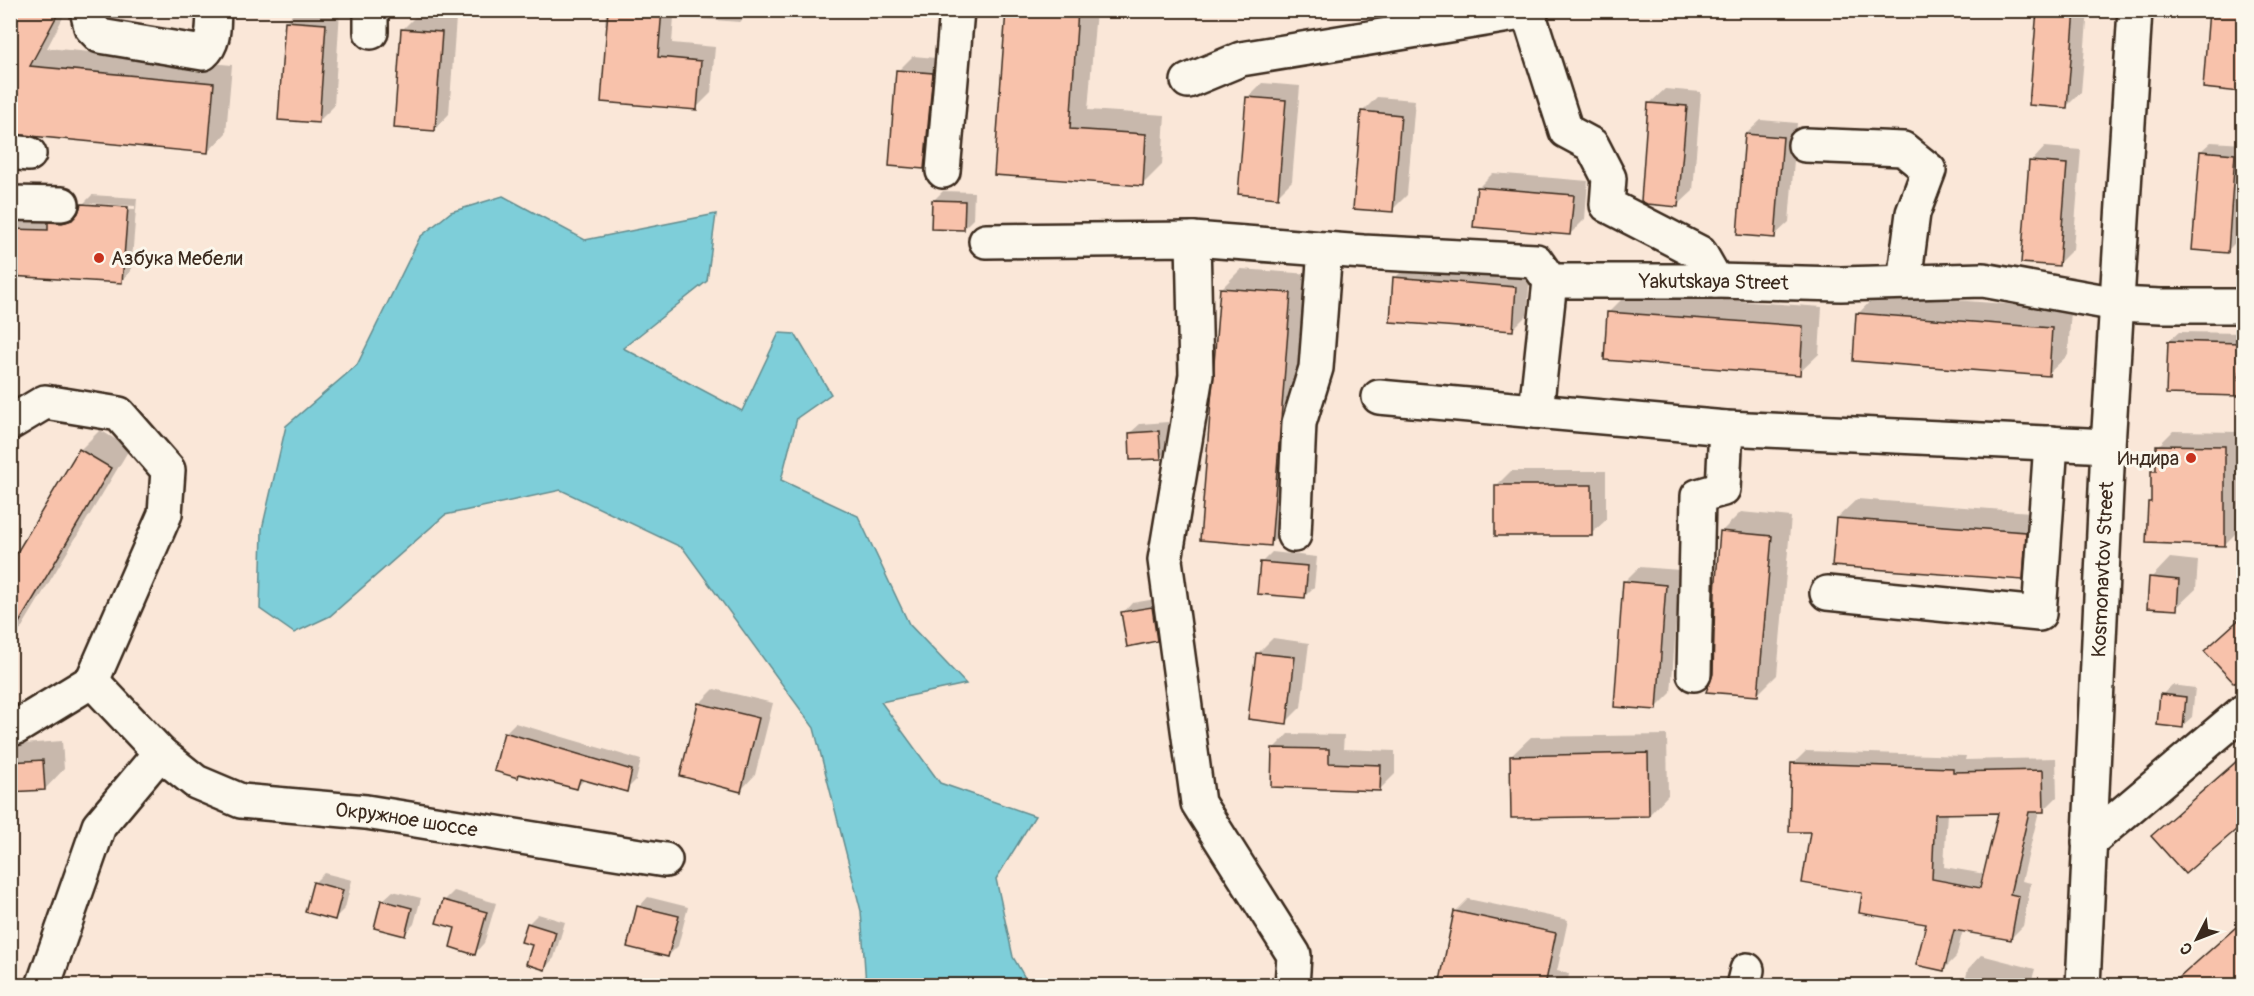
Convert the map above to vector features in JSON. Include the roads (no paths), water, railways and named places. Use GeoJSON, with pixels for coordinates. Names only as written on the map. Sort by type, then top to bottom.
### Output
{"type":"FeatureCollection","features":[{"type":"Feature","properties":{"kind":"street"},"geometry":{"type":"LineString","coordinates":[[87,10],[91,27],[100,36],[203,52],[212,42],[214,10]]}},
{"type":"Feature","properties":{"kind":"street"},"geometry":{"type":"LineString","coordinates":[[943,171],[957,10]]}},
{"type":"Feature","properties":{"kind":"street","name":"Kosmonavtov Street"},"geometry":{"type":"LineString","coordinates":[[2083,986],[2108,446],[2135,10]]}},
{"type":"Feature","properties":{"kind":"street"},"geometry":{"type":"LineString","coordinates":[[1188,81],[1241,59],[1533,11],[1566,131],[1592,146],[1609,178],[1606,205],[1700,253],[1716,281]]}},
{"type":"Feature","properties":{"kind":"street"},"geometry":{"type":"LineString","coordinates":[[1805,145],[1903,149],[1929,170],[1913,213],[1904,282]]}},
{"type":"Feature","properties":{"kind":"street"},"geometry":{"type":"LineString","coordinates":[[10,202],[62,204]]}},
{"type":"Feature","properties":{"kind":"street"},"geometry":{"type":"LineString","coordinates":[[986,241],[1193,239],[1536,261],[1550,281],[1536,411]]}},
{"type":"Feature","properties":{"kind":"street"},"geometry":{"type":"LineString","coordinates":[[1193,239],[1196,375],[1165,560],[1198,803],[1294,955],[1292,986]]}},
{"type":"Feature","properties":{"kind":"street"},"geometry":{"type":"LineString","coordinates":[[1294,535],[1299,423],[1316,368],[1325,249]]}},
{"type":"Feature","properties":{"kind":"street","name":"Yakutskaya Street"},"geometry":{"type":"LineString","coordinates":[[1550,281],[1842,284],[1983,280],[2117,304],[2244,306]]}},
{"type":"Feature","properties":{"kind":"street"},"geometry":{"type":"LineString","coordinates":[[1379,398],[1726,428],[2108,446]]}},
{"type":"Feature","properties":{"kind":"street"},"geometry":{"type":"LineString","coordinates":[[10,423],[45,402],[119,414],[168,470],[165,514],[92,681],[12,727]]}},
{"type":"Feature","properties":{"kind":"street"},"geometry":{"type":"LineString","coordinates":[[1694,674],[1698,496],[1723,489],[1726,428]]}},
{"type":"Feature","properties":{"kind":"street"},"geometry":{"type":"LineString","coordinates":[[1827,593],[2039,614],[2051,443]]}},
{"type":"Feature","properties":{"kind":"street","name":"Окружное шоссе"},"geometry":{"type":"LineString","coordinates":[[92,681],[160,753],[196,782],[241,801],[366,812],[665,860]]}},
{"type":"Feature","properties":{"kind":"street"},"geometry":{"type":"LineString","coordinates":[[2089,842],[2244,711]]}},
{"type":"Feature","properties":{"kind":"street"},"geometry":{"type":"LineString","coordinates":[[43,986],[99,826],[160,753]]}},
{"type":"Feature","properties":{"kind":"water"},"geometry":{"type":"Polygon","coordinates":[[[503,196],[585,240],[716,214],[707,281],[623,348],[742,411],[779,333],[795,334],[831,394],[797,418],[781,480],[858,516],[909,624],[966,684],[881,702],[940,783],[1035,816],[996,879],[1013,957],[1029,985],[866,985],[861,911],[814,728],[683,548],[561,490],[445,515],[330,616],[294,633],[260,609],[262,529],[286,426],[357,365],[420,237],[451,212],[503,196]]]}},
{"type":"Feature","properties":{"kind":"place","name":"Азбука Мебели"},"geometry":{"type":"Point","coordinates":[99,258]}},
{"type":"Feature","properties":{"kind":"place","name":"Индира"},"geometry":{"type":"Point","coordinates":[2191,458]}}]}
